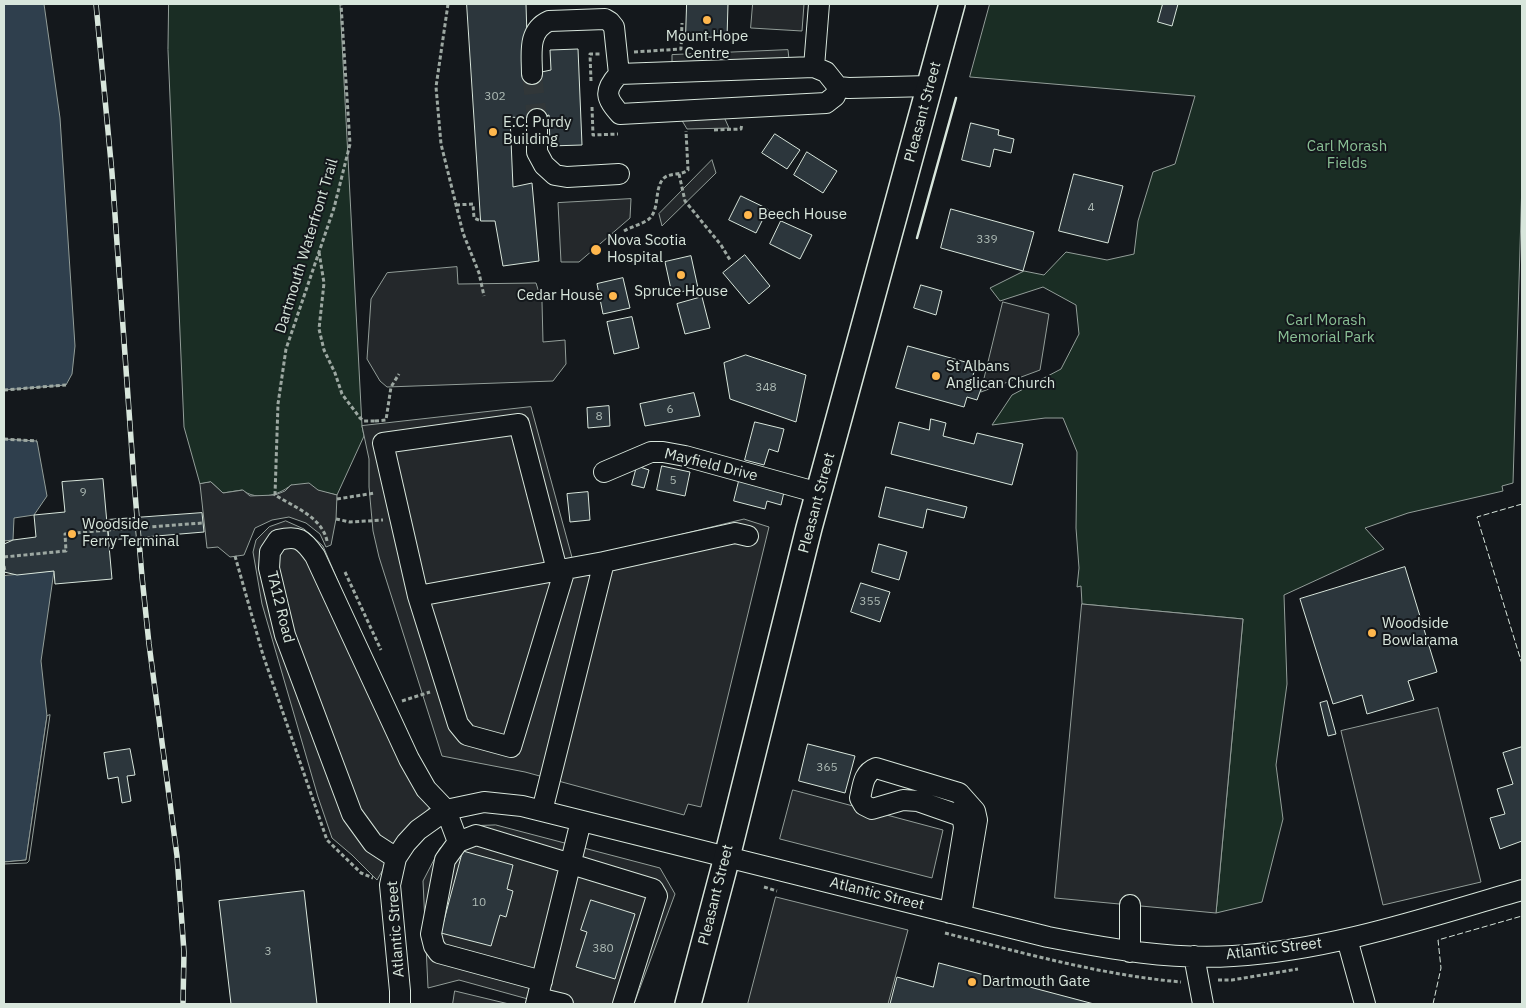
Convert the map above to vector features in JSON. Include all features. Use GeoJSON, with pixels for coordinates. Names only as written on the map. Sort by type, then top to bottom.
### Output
{"type":"FeatureCollection","features":[{"type":"Feature","properties":{"kind":"main road","name":"Pleasant Street"},"geometry":{"type":"LineString","coordinates":[[688,1004],[727,857],[809,528],[952,4]]}},
{"type":"Feature","properties":{"kind":"street"},"geometry":{"type":"LineString","coordinates":[[814,67],[819,4]]}},
{"type":"Feature","properties":{"kind":"street"},"geometry":{"type":"LineString","coordinates":[[532,74],[534,33],[540,25],[548,21],[605,19],[614,27],[619,74]]}},
{"type":"Feature","properties":{"kind":"street"},"geometry":{"type":"LineString","coordinates":[[838,87],[835,96],[826,103],[620,114],[609,102],[608,91],[612,82],[619,74],[814,67],[826,72],[838,87],[930,86]]}},
{"type":"Feature","properties":{"kind":"street"},"geometry":{"type":"LineString","coordinates":[[537,118],[538,152],[544,165],[555,175],[567,177],[619,174]]}},
{"type":"Feature","properties":{"kind":"street"},"geometry":{"type":"LineString","coordinates":[[519,424],[561,570],[511,747],[467,735],[458,724],[418,596],[394,491],[383,443],[519,424]]}},
{"type":"Feature","properties":{"kind":"street","name":"Mayfield Drive"},"geometry":{"type":"LineString","coordinates":[[604,472],[651,452],[664,452],[820,493]]}},
{"type":"Feature","properties":{"kind":"street"},"geometry":{"type":"LineString","coordinates":[[418,596],[604,562],[735,532],[748,536]]}},
{"type":"Feature","properties":{"kind":"street","name":"TA12 Road"},"geometry":{"type":"LineString","coordinates":[[396,858],[373,843],[352,814],[285,635],[270,568],[270,552],[278,540],[291,537],[304,542],[315,556],[409,759],[426,789],[446,810]]}},
{"type":"Feature","properties":{"kind":"street"},"geometry":{"type":"LineString","coordinates":[[542,811],[604,562]]}},
{"type":"Feature","properties":{"kind":"street"},"geometry":{"type":"LineString","coordinates":[[876,768],[959,793],[975,811],[977,820],[955,914],[964,828],[963,820],[958,815],[918,801],[903,800],[872,809],[864,805],[860,798],[865,776],[870,770],[876,768]]}},
{"type":"Feature","properties":{"kind":"street","name":"Atlantic Street"},"geometry":{"type":"LineString","coordinates":[[400,1004],[398,962],[390,885],[396,858],[418,830],[446,810],[484,802],[522,806],[1048,937],[1130,952],[1194,956],[1233,956],[1295,948],[1347,939],[1522,890]]}},
{"type":"Feature","properties":{"kind":"street"},"geometry":{"type":"LineString","coordinates":[[446,810],[458,842]]}},
{"type":"Feature","properties":{"kind":"street"},"geometry":{"type":"LineString","coordinates":[[539,994],[581,821]]}},
{"type":"Feature","properties":{"kind":"street"},"geometry":{"type":"LineString","coordinates":[[564,1004],[439,953],[434,946],[432,934],[445,860],[458,842],[476,835],[571,862],[653,889],[657,896],[623,1004]]}},
{"type":"Feature","properties":{"kind":"street"},"geometry":{"type":"LineString","coordinates":[[1130,905],[1130,952]]}},
{"type":"Feature","properties":{"kind":"street"},"geometry":{"type":"LineString","coordinates":[[1347,939],[1365,1004]]}},
{"type":"Feature","properties":{"kind":"street"},"geometry":{"type":"LineString","coordinates":[[1194,956],[1203,1004]]}},
{"type":"Feature","properties":{"kind":"path","name":"Dartmouth Waterfront Trail"},"geometry":{"type":"LineString","coordinates":[[329,546],[325,532],[313,518],[275,495],[278,404],[286,349],[334,208],[350,144],[341,4]]}},
{"type":"Feature","properties":{"kind":"path"},"geometry":{"type":"LineString","coordinates":[[448,4],[436,88],[441,144],[462,233],[479,273],[484,296]]}},
{"type":"Feature","properties":{"kind":"path"},"geometry":{"type":"LineString","coordinates":[[624,231],[648,219],[654,212],[662,180],[667,176],[683,174],[688,170],[686,131]]}},
{"type":"Feature","properties":{"kind":"path"},"geometry":{"type":"LineString","coordinates":[[680,174],[685,201],[721,245],[730,260]]}},
{"type":"Feature","properties":{"kind":"path"},"geometry":{"type":"LineString","coordinates":[[456,205],[473,204],[474,218],[481,221]]}},
{"type":"Feature","properties":{"kind":"path"},"geometry":{"type":"LineString","coordinates":[[319,252],[324,283],[319,329],[324,350],[335,372],[342,394],[360,418],[364,421],[375,421]]}},
{"type":"Feature","properties":{"kind":"path"},"geometry":{"type":"LineString","coordinates":[[386,420],[391,387],[400,374]]}},
{"type":"Feature","properties":{"kind":"path"},"geometry":{"type":"LineString","coordinates":[[4,390],[66,385]]}},
{"type":"Feature","properties":{"kind":"path"},"geometry":{"type":"LineString","coordinates":[[4,438],[37,441]]}},
{"type":"Feature","properties":{"kind":"path"},"geometry":{"type":"LineString","coordinates":[[337,499],[394,491]]}},
{"type":"Feature","properties":{"kind":"path"},"geometry":{"type":"LineString","coordinates":[[336,519],[350,522],[400,520]]}},
{"type":"Feature","properties":{"kind":"path"},"geometry":{"type":"LineString","coordinates":[[4,557],[66,551],[64,534],[203,523]]}},
{"type":"Feature","properties":{"kind":"path"},"geometry":{"type":"LineString","coordinates":[[235,556],[263,656],[326,840],[361,873],[390,885]]}},
{"type":"Feature","properties":{"kind":"path"},"geometry":{"type":"LineString","coordinates":[[4,566],[6,571]]}},
{"type":"Feature","properties":{"kind":"path"},"geometry":{"type":"LineString","coordinates":[[402,701],[446,687]]}},
{"type":"Feature","properties":{"kind":"green space"},"geometry":{"type":"Polygon","coordinates":[[[169,4],[340,4],[364,436],[337,495],[291,485],[280,492],[267,496],[254,495],[242,490],[223,493],[211,482],[200,484],[184,427],[168,50],[169,4]]]}},
{"type":"Feature","properties":{"kind":"green space","name":"Carl Morash Memorial Park"},"geometry":{"type":"Polygon","coordinates":[[[990,4],[1522,4],[1522,181],[1513,483],[1502,486],[1503,491],[1408,513],[1365,528],[1384,549],[1284,595],[1287,684],[1276,765],[1283,819],[1262,902],[1216,913],[1243,619],[1082,604],[1081,586],[1077,587],[1079,568],[1076,528],[1077,452],[1063,418],[1045,418],[992,425],[1012,395],[1061,369],[1079,334],[1076,305],[1043,287],[1000,301],[990,288],[1024,271],[1044,275],[1066,252],[1107,260],[1134,254],[1138,221],[1153,172],[1175,164],[1195,96],[970,77],[990,4]]]}},
{"type":"Feature","properties":{"kind":"shaded area"},"geometry":{"type":"Polygon","coordinates":[[[753,4],[804,4],[802,31],[751,28],[753,4]]]}},
{"type":"Feature","properties":{"kind":"shaded area"},"geometry":{"type":"Polygon","coordinates":[[[788,50],[790,68],[672,72],[672,55],[788,50]]]}},
{"type":"Feature","properties":{"kind":"shaded area"},"geometry":{"type":"Polygon","coordinates":[[[721,110],[729,128],[687,129],[677,112],[721,110]]]}},
{"type":"Feature","properties":{"kind":"shaded area"},"geometry":{"type":"Polygon","coordinates":[[[712,160],[716,173],[662,226],[659,214],[712,160]]]}},
{"type":"Feature","properties":{"kind":"shaded area"},"geometry":{"type":"Polygon","coordinates":[[[631,199],[630,218],[579,262],[561,262],[558,203],[631,199]]]}},
{"type":"Feature","properties":{"kind":"shaded area"},"geometry":{"type":"Polygon","coordinates":[[[457,267],[458,284],[536,283],[542,302],[543,342],[565,340],[566,364],[553,381],[387,387],[380,381],[367,359],[371,299],[387,273],[457,267]]]}},
{"type":"Feature","properties":{"kind":"shaded area"},"geometry":{"type":"Polygon","coordinates":[[[1003,302],[1049,314],[1040,370],[981,392],[1003,302]]]}},
{"type":"Feature","properties":{"kind":"shaded area"},"geometry":{"type":"Polygon","coordinates":[[[531,407],[573,561],[744,519],[769,527],[701,807],[688,804],[684,815],[525,772],[442,756],[379,557],[373,531],[369,487],[369,459],[362,426],[531,407]]]}},
{"type":"Feature","properties":{"kind":"shaded area"},"geometry":{"type":"Polygon","coordinates":[[[211,482],[223,493],[243,490],[250,496],[275,495],[285,491],[291,485],[309,483],[318,490],[337,495],[336,519],[331,545],[326,547],[320,534],[306,523],[289,517],[272,520],[255,528],[244,555],[230,557],[218,547],[207,548],[200,484],[211,482]]]}},
{"type":"Feature","properties":{"kind":"shaded area"},"geometry":{"type":"Polygon","coordinates":[[[286,521],[304,529],[323,546],[403,733],[437,799],[396,847],[377,880],[332,838],[318,797],[262,604],[253,552],[256,540],[269,527],[286,521]]]}},
{"type":"Feature","properties":{"kind":"shaded area"},"geometry":{"type":"Polygon","coordinates":[[[1082,604],[1243,619],[1216,913],[1055,898],[1082,604]]]}},
{"type":"Feature","properties":{"kind":"shaded area"},"geometry":{"type":"Polygon","coordinates":[[[1438,708],[1481,882],[1383,905],[1341,731],[1438,708]]]}},
{"type":"Feature","properties":{"kind":"shaded area"},"geometry":{"type":"Polygon","coordinates":[[[793,790],[943,830],[932,878],[780,839],[793,790]]]}},
{"type":"Feature","properties":{"kind":"shaded area"},"geometry":{"type":"Polygon","coordinates":[[[496,825],[660,868],[675,894],[634,1004],[546,1004],[459,980],[428,988],[423,881],[440,848],[471,826],[496,825]]]}},
{"type":"Feature","properties":{"kind":"shaded area"},"geometry":{"type":"Polygon","coordinates":[[[776,897],[908,930],[888,1004],[748,1004],[776,897]]]}},
{"type":"Feature","properties":{"kind":"shaded area"},"geometry":{"type":"Polygon","coordinates":[[[455,991],[509,1004],[453,1004],[455,991]]]}},
{"type":"Feature","properties":{"kind":"water"},"geometry":{"type":"Polygon","coordinates":[[[4,4],[44,4],[60,118],[75,346],[72,374],[66,385],[4,390],[4,4]]]}},
{"type":"Feature","properties":{"kind":"water"},"geometry":{"type":"Polygon","coordinates":[[[4,439],[37,441],[47,496],[34,515],[14,518],[13,540],[4,541],[4,439]]]}},
{"type":"Feature","properties":{"kind":"water"},"geometry":{"type":"Polygon","coordinates":[[[54,571],[41,661],[47,716],[26,860],[4,862],[4,576],[54,571]]]}},
{"type":"Feature","properties":{"kind":"pier"},"geometry":{"type":"Polygon","coordinates":[[[50,715],[29,861],[27,863],[4,864],[4,862],[26,860],[47,716],[50,715]]]}},
{"type":"Feature","properties":{"kind":"building","name":"E.C. Purdy Building"},"geometry":{"type":"Polygon","coordinates":[[[467,4],[526,4],[528,70],[532,74],[551,70],[550,50],[578,49],[582,145],[550,146],[549,115],[537,119],[510,117],[513,187],[532,183],[539,261],[503,266],[495,221],[481,221],[467,4]]]}},
{"type":"Feature","properties":{"kind":"building","name":"Mount Hope Centre"},"geometry":{"type":"Polygon","coordinates":[[[687,4],[728,4],[727,38],[686,36],[687,4]]]}},
{"type":"Feature","properties":{"kind":"building"},"geometry":{"type":"Polygon","coordinates":[[[1163,4],[1178,4],[1172,26],[1158,22],[1163,4]]]}},
{"type":"Feature","properties":{"kind":"building"},"geometry":{"type":"Polygon","coordinates":[[[971,123],[999,130],[998,135],[1014,139],[1011,153],[994,149],[990,167],[962,160],[971,123]]]}},
{"type":"Feature","properties":{"kind":"building"},"geometry":{"type":"Polygon","coordinates":[[[775,134],[800,150],[787,169],[762,153],[775,134]]]}},
{"type":"Feature","properties":{"kind":"building"},"geometry":{"type":"Polygon","coordinates":[[[807,152],[837,171],[823,193],[794,175],[807,152]]]}},
{"type":"Feature","properties":{"kind":"building"},"geometry":{"type":"Polygon","coordinates":[[[1074,174],[1123,186],[1108,243],[1059,231],[1074,174]]]}},
{"type":"Feature","properties":{"kind":"building","name":"Beech House"},"geometry":{"type":"Polygon","coordinates":[[[741,196],[768,209],[756,233],[729,220],[741,196]]]}},
{"type":"Feature","properties":{"kind":"building"},"geometry":{"type":"Polygon","coordinates":[[[951,209],[1034,232],[1023,271],[941,248],[951,209]]]}},
{"type":"Feature","properties":{"kind":"building"},"geometry":{"type":"Polygon","coordinates":[[[781,221],[812,235],[800,259],[770,244],[781,221]]]}},
{"type":"Feature","properties":{"kind":"building"},"geometry":{"type":"Polygon","coordinates":[[[745,255],[770,286],[749,304],[723,273],[745,255]]]}},
{"type":"Feature","properties":{"kind":"building","name":"Spruce House"},"geometry":{"type":"Polygon","coordinates":[[[691,256],[698,288],[672,294],[665,262],[691,256]]]}},
{"type":"Feature","properties":{"kind":"building","name":"Cedar House"},"geometry":{"type":"Polygon","coordinates":[[[623,278],[630,308],[603,314],[597,284],[623,278]]]}},
{"type":"Feature","properties":{"kind":"building"},"geometry":{"type":"Polygon","coordinates":[[[921,285],[942,291],[936,315],[914,308],[921,285]]]}},
{"type":"Feature","properties":{"kind":"building"},"geometry":{"type":"Polygon","coordinates":[[[702,297],[710,328],[685,334],[677,304],[702,297]]]}},
{"type":"Feature","properties":{"kind":"building"},"geometry":{"type":"Polygon","coordinates":[[[632,317],[639,348],[614,354],[607,322],[632,317]]]}},
{"type":"Feature","properties":{"kind":"building","name":"St Albans Anglican Church"},"geometry":{"type":"Polygon","coordinates":[[[908,346],[976,365],[970,386],[981,389],[977,400],[967,397],[964,407],[896,388],[908,346]]]}},
{"type":"Feature","properties":{"kind":"building"},"geometry":{"type":"Polygon","coordinates":[[[746,355],[806,375],[796,422],[730,399],[724,363],[746,355]]]}},
{"type":"Feature","properties":{"kind":"building"},"geometry":{"type":"Polygon","coordinates":[[[694,393],[700,416],[645,426],[640,404],[694,393]]]}},
{"type":"Feature","properties":{"kind":"building"},"geometry":{"type":"Polygon","coordinates":[[[609,406],[610,426],[588,428],[587,408],[609,406]]]}},
{"type":"Feature","properties":{"kind":"building"},"geometry":{"type":"Polygon","coordinates":[[[931,419],[946,423],[943,436],[974,444],[977,433],[1023,444],[1012,485],[891,454],[899,422],[929,430],[931,419]]]}},
{"type":"Feature","properties":{"kind":"building"},"geometry":{"type":"Polygon","coordinates":[[[755,422],[784,429],[778,452],[769,449],[764,465],[745,460],[755,422]]]}},
{"type":"Feature","properties":{"kind":"building"},"geometry":{"type":"Polygon","coordinates":[[[637,466],[649,470],[644,488],[632,485],[637,466]]]}},
{"type":"Feature","properties":{"kind":"building"},"geometry":{"type":"Polygon","coordinates":[[[662,466],[690,472],[685,496],[657,490],[662,466]]]}},
{"type":"Feature","properties":{"kind":"building"},"geometry":{"type":"Polygon","coordinates":[[[740,477],[784,492],[781,505],[767,501],[765,509],[734,501],[740,477]]]}},
{"type":"Feature","properties":{"kind":"building","name":"Woodside Ferry Terminal"},"geometry":{"type":"Polygon","coordinates":[[[103,479],[112,579],[55,584],[54,571],[17,575],[4,572],[4,544],[13,540],[36,537],[34,515],[65,512],[62,482],[103,479]]]}},
{"type":"Feature","properties":{"kind":"building"},"geometry":{"type":"Polygon","coordinates":[[[886,487],[967,507],[964,518],[927,509],[923,528],[879,517],[886,487]]]}},
{"type":"Feature","properties":{"kind":"building"},"geometry":{"type":"Polygon","coordinates":[[[588,492],[590,520],[570,522],[567,494],[588,492]]]}},
{"type":"Feature","properties":{"kind":"building"},"geometry":{"type":"Polygon","coordinates":[[[202,513],[204,532],[109,540],[107,520],[202,513]]]}},
{"type":"Feature","properties":{"kind":"building"},"geometry":{"type":"Polygon","coordinates":[[[879,544],[907,552],[899,580],[872,572],[879,544]]]}},
{"type":"Feature","properties":{"kind":"building","name":"Woodside Bowlarama"},"geometry":{"type":"Polygon","coordinates":[[[1405,567],[1437,672],[1408,681],[1414,700],[1367,714],[1362,695],[1333,704],[1300,599],[1405,567]]]}},
{"type":"Feature","properties":{"kind":"building"},"geometry":{"type":"Polygon","coordinates":[[[861,583],[890,592],[880,622],[851,612],[861,583]]]}},
{"type":"Feature","properties":{"kind":"building"},"geometry":{"type":"Polygon","coordinates":[[[1327,701],[1336,734],[1328,736],[1320,703],[1327,701]]]}},
{"type":"Feature","properties":{"kind":"building"},"geometry":{"type":"Polygon","coordinates":[[[808,744],[855,756],[845,793],[799,781],[808,744]]]}},
{"type":"Feature","properties":{"kind":"building"},"geometry":{"type":"Polygon","coordinates":[[[1522,747],[1522,841],[1500,849],[1490,818],[1505,814],[1497,789],[1513,784],[1503,753],[1522,747]]]}},
{"type":"Feature","properties":{"kind":"building"},"geometry":{"type":"Polygon","coordinates":[[[130,749],[135,775],[127,776],[131,801],[122,803],[118,777],[108,779],[104,753],[130,749]]]}},
{"type":"Feature","properties":{"kind":"building"},"geometry":{"type":"Polygon","coordinates":[[[463,851],[513,865],[507,889],[513,891],[506,917],[500,915],[491,946],[441,933],[463,851]]]}},
{"type":"Feature","properties":{"kind":"building"},"geometry":{"type":"Polygon","coordinates":[[[304,891],[317,1004],[231,1004],[219,901],[304,891]]]}},
{"type":"Feature","properties":{"kind":"building"},"geometry":{"type":"Polygon","coordinates":[[[591,900],[635,914],[615,979],[576,967],[587,932],[581,930],[591,900]]]}},
{"type":"Feature","properties":{"kind":"building","name":"Dartmouth Gate"},"geometry":{"type":"Polygon","coordinates":[[[939,963],[1094,1004],[890,1004],[897,977],[933,987],[939,963]]]}},
{"type":"Feature","properties":{"kind":"tunnel"},"geometry":{"type":"LineString","coordinates":[[532,74],[537,119]]}},
{"type":"Feature","properties":{"kind":"railway"},"geometry":{"type":"LineString","coordinates":[[96,4],[112,173],[142,577],[177,856],[184,952],[183,1004]]}},
{"type":"Feature","properties":{"kind":"fence"},"geometry":{"type":"LineString","coordinates":[[1522,504],[1477,517],[1522,664]]}},
{"type":"Feature","properties":{"kind":"fence"},"geometry":{"type":"LineString","coordinates":[[1433,1004],[1441,968],[1438,940],[1522,916]]}},
{"type":"Feature","properties":{"kind":"wall"},"geometry":{"type":"LineString","coordinates":[[917,238],[956,98]]}},
{"type":"Feature","properties":{"kind":"place","name":"Mount Hope Centre"},"geometry":{"type":"Point","coordinates":[707,20]}},
{"type":"Feature","properties":{"kind":"place","name":"E.C. Purdy Building"},"geometry":{"type":"Point","coordinates":[493,132]}},
{"type":"Feature","properties":{"kind":"place","name":"Beech House"},"geometry":{"type":"Point","coordinates":[748,215]}},
{"type":"Feature","properties":{"kind":"place","name":"Nova Scotia Hospital"},"geometry":{"type":"Point","coordinates":[596,250]}},
{"type":"Feature","properties":{"kind":"place","name":"Spruce House"},"geometry":{"type":"Point","coordinates":[681,275]}},
{"type":"Feature","properties":{"kind":"place","name":"Cedar House"},"geometry":{"type":"Point","coordinates":[613,296]}},
{"type":"Feature","properties":{"kind":"place","name":"St Albans Anglican Church"},"geometry":{"type":"Point","coordinates":[936,376]}},
{"type":"Feature","properties":{"kind":"place","name":"Woodside Ferry Terminal"},"geometry":{"type":"Point","coordinates":[72,534]}},
{"type":"Feature","properties":{"kind":"place","name":"Woodside Bowlarama"},"geometry":{"type":"Point","coordinates":[1372,633]}},
{"type":"Feature","properties":{"kind":"place","name":"Dartmouth Gate"},"geometry":{"type":"Point","coordinates":[972,982]}},
{"type":"Feature","properties":{"kind":"park label","name":"Carl Morash Fields"},"geometry":{"type":"Point","coordinates":[1347,156]}}]}
